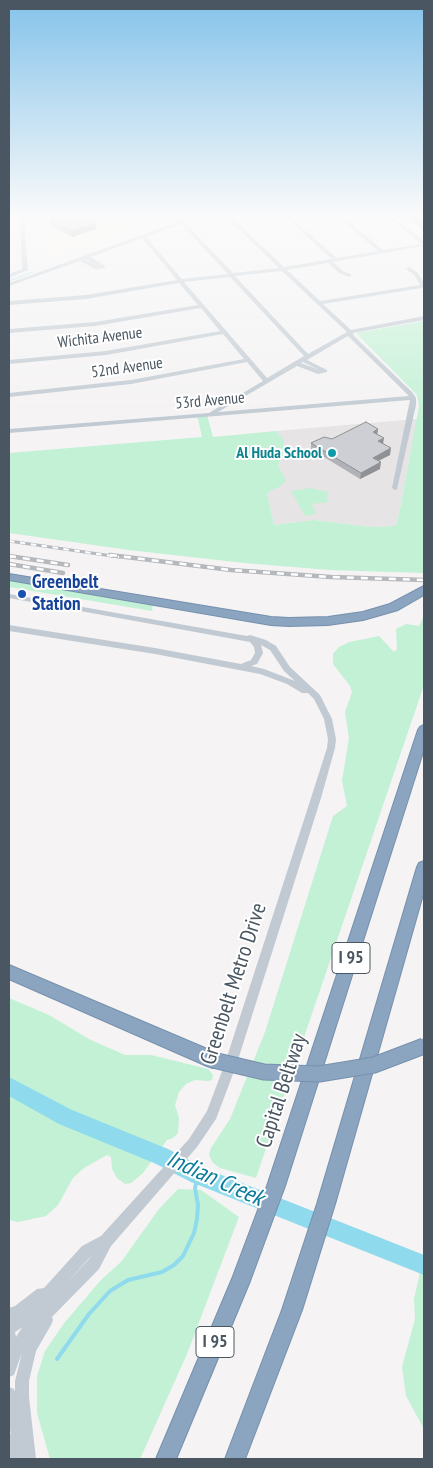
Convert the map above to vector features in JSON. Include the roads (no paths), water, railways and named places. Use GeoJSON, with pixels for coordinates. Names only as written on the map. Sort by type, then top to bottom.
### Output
{"type":"FeatureCollection","features":[{"type":"Feature","properties":{"kind":"highway"},"geometry":{"type":"LineString","coordinates":[[9,578],[289,622],[346,619],[374,613],[407,601],[424,590]]}},
{"type":"Feature","properties":{"kind":"highway","name":"Capital Beltway"},"geometry":{"type":"LineString","coordinates":[[166,1459],[241,1281],[276,1186],[424,730]]}},
{"type":"Feature","properties":{"kind":"highway","name":"I 95"},"geometry":{"type":"LineString","coordinates":[[235,1459],[292,1310],[326,1204],[424,867]]}},
{"type":"Feature","properties":{"kind":"highway"},"geometry":{"type":"LineString","coordinates":[[9,972],[213,1060],[264,1072],[319,1074],[374,1065],[424,1046]]}},
{"type":"Feature","properties":{"kind":"street"},"geometry":{"type":"LineString","coordinates":[[9,303],[86,297],[154,286]]}},
{"type":"Feature","properties":{"kind":"street"},"geometry":{"type":"LineString","coordinates":[[185,286],[266,381]]}},
{"type":"Feature","properties":{"kind":"street"},"geometry":{"type":"LineString","coordinates":[[240,286],[302,360]]}},
{"type":"Feature","properties":{"kind":"street"},"geometry":{"type":"LineString","coordinates":[[302,286],[350,332],[351,337],[413,398],[395,488]]}},
{"type":"Feature","properties":{"kind":"street"},"geometry":{"type":"LineString","coordinates":[[319,303],[424,286]]}},
{"type":"Feature","properties":{"kind":"street"},"geometry":{"type":"LineString","coordinates":[[9,332],[95,324],[202,306]]}},
{"type":"Feature","properties":{"kind":"street"},"geometry":{"type":"LineString","coordinates":[[210,414],[350,332],[424,318]]}},
{"type":"Feature","properties":{"kind":"street","name":"Wichita Avenue"},"geometry":{"type":"LineString","coordinates":[[9,362],[106,353],[224,332]]}},
{"type":"Feature","properties":{"kind":"street","name":"52nd Avenue"},"geometry":{"type":"LineString","coordinates":[[9,395],[131,382],[248,360]]}},
{"type":"Feature","properties":{"kind":"street"},"geometry":{"type":"LineString","coordinates":[[244,394],[242,400],[246,406],[257,410]]}},
{"type":"Feature","properties":{"kind":"street","name":"53rd Avenue"},"geometry":{"type":"LineString","coordinates":[[9,431],[413,398]]}},
{"type":"Feature","properties":{"kind":"street"},"geometry":{"type":"LineString","coordinates":[[9,596],[250,638],[263,642],[273,648],[288,669],[314,693],[323,709]]}},
{"type":"Feature","properties":{"kind":"street"},"geometry":{"type":"LineString","coordinates":[[9,628],[155,651],[270,674],[290,682],[303,690],[323,709]]}},
{"type":"Feature","properties":{"kind":"street"},"geometry":{"type":"LineString","coordinates":[[239,667],[254,662],[259,654],[258,646],[250,638]]}},
{"type":"Feature","properties":{"kind":"street","name":"Greenbelt Metro Drive"},"geometry":{"type":"LineString","coordinates":[[9,1370],[15,1352],[26,1334],[94,1264],[106,1241],[193,1143],[212,1115],[230,1066],[316,798],[332,739],[328,719],[323,709]]}},
{"type":"Feature","properties":{"kind":"street","name":"Greenbelt Metro Drive"},"geometry":{"type":"LineString","coordinates":[[9,1328],[24,1319],[87,1251],[106,1241]]}},
{"type":"Feature","properties":{"kind":"street"},"geometry":{"type":"LineString","coordinates":[[9,1315],[25,1307],[60,1280]]}},
{"type":"Feature","properties":{"kind":"street"},"geometry":{"type":"LineString","coordinates":[[28,1459],[22,1397],[25,1364],[39,1329],[58,1302]]}},
{"type":"Feature","properties":{"kind":"street"},"geometry":{"type":"LineString","coordinates":[[9,1335],[15,1352]]}},
{"type":"Feature","properties":{"kind":"street"},"geometry":{"type":"LineString","coordinates":[[9,1394],[12,1413],[28,1459]]}},
{"type":"Feature","properties":{"kind":"street"},"geometry":{"type":"LineString","coordinates":[[9,1440],[13,1459]]}},
{"type":"Feature","properties":{"kind":"waterway","name":"Indian Creek"},"geometry":{"type":"LineString","coordinates":[[9,1086],[66,1117],[161,1156],[198,1175],[424,1265]]}},
{"type":"Feature","properties":{"kind":"waterway"},"geometry":{"type":"LineString","coordinates":[[57,1359],[89,1314],[110,1291],[128,1280],[162,1272],[174,1265],[183,1256],[194,1233],[197,1219],[198,1205],[195,1188],[198,1175]]}},
{"type":"Feature","properties":{"kind":"railway"},"geometry":{"type":"LineString","coordinates":[[9,541],[119,557]]}},
{"type":"Feature","properties":{"kind":"railway"},"geometry":{"type":"LineString","coordinates":[[110,555],[231,570],[331,577],[424,580]]}},
{"type":"Feature","properties":{"kind":"railway"},"geometry":{"type":"LineString","coordinates":[[13,557],[9,556],[68,565]]}},
{"type":"Feature","properties":{"kind":"railway"},"geometry":{"type":"LineString","coordinates":[[9,564],[63,573]]}},
{"type":"Feature","properties":{"kind":"place","name":"Al Huda School"},"geometry":{"type":"Point","coordinates":[332,453]}},
{"type":"Feature","properties":{"kind":"place","name":"Greenbelt Station"},"geometry":{"type":"Point","coordinates":[22,594]}}]}
